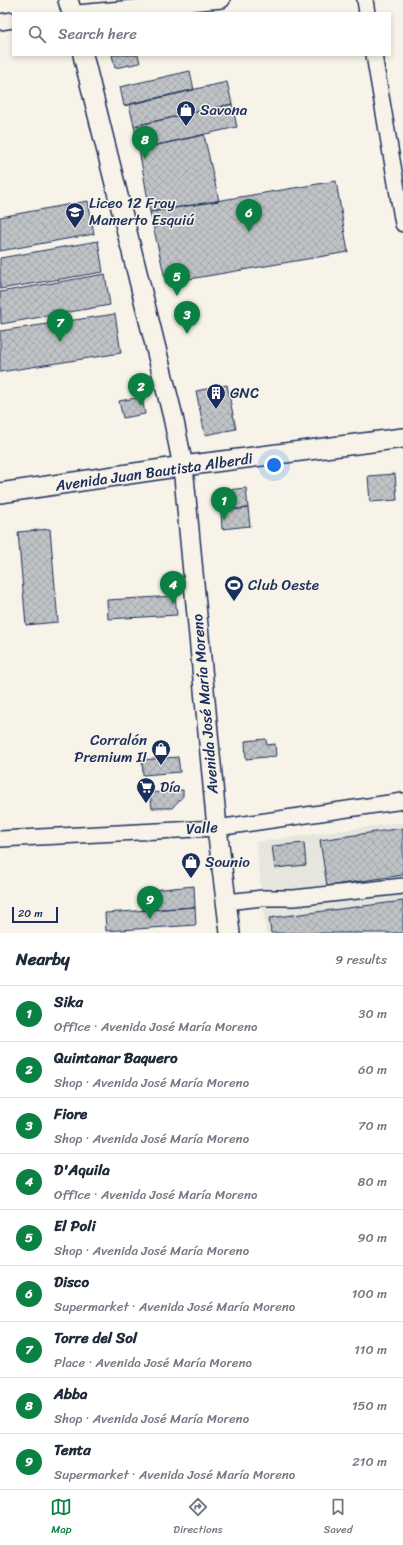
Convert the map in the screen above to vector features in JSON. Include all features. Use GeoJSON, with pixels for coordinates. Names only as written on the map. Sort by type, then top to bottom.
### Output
{"type":"FeatureCollection","features":[{"type":"Feature","properties":{"kind":"main road"},"geometry":{"type":"LineString","coordinates":[[68,0],[72,12]]}},
{"type":"Feature","properties":{"kind":"main road","name":"Avenida José María Moreno"},"geometry":{"type":"LineString","coordinates":[[83,56],[173,417],[183,466],[217,828],[230,933]]}},
{"type":"Feature","properties":{"kind":"main road","name":"Avenida Juan Bautista Alberdi"},"geometry":{"type":"LineString","coordinates":[[0,493],[183,466],[403,438]]}},
{"type":"Feature","properties":{"kind":"street"},"geometry":{"type":"LineString","coordinates":[[88,12],[222,0]]}},
{"type":"Feature","properties":{"kind":"street"},"geometry":{"type":"LineString","coordinates":[[365,0],[367,12]]}},
{"type":"Feature","properties":{"kind":"street"},"geometry":{"type":"LineString","coordinates":[[0,22],[12,20]]}},
{"type":"Feature","properties":{"kind":"street"},"geometry":{"type":"LineString","coordinates":[[374,56],[403,224]]}},
{"type":"Feature","properties":{"kind":"street","name":"Valle"},"geometry":{"type":"LineString","coordinates":[[0,839],[217,828],[403,801]]}},
{"type":"Feature","properties":{"kind":"street"},"geometry":{"type":"LineString","coordinates":[[226,902],[263,898],[294,898],[403,886]]}},
{"type":"Feature","properties":{"kind":"shaded area"},"geometry":{"type":"Polygon","coordinates":[[[403,822],[403,933],[266,933],[256,842],[403,822]]]}},
{"type":"Feature","properties":{"kind":"building"},"geometry":{"type":"Polygon","coordinates":[[[112,56],[138,56],[140,63],[115,68],[112,56]]]}},
{"type":"Feature","properties":{"kind":"building"},"geometry":{"type":"Polygon","coordinates":[[[190,71],[194,90],[124,106],[120,87],[190,71]]]}},
{"type":"Feature","properties":{"kind":"building"},"geometry":{"type":"Polygon","coordinates":[[[227,82],[232,104],[134,126],[129,104],[227,82]]]}},
{"type":"Feature","properties":{"kind":"building","name":"Savona"},"geometry":{"type":"Polygon","coordinates":[[[232,104],[237,127],[139,149],[134,126],[232,104]]]}},
{"type":"Feature","properties":{"kind":"building"},"geometry":{"type":"Polygon","coordinates":[[[204,135],[219,201],[150,212],[139,149],[204,135]]]}},
{"type":"Feature","properties":{"kind":"building"},"geometry":{"type":"Polygon","coordinates":[[[336,181],[348,252],[166,283],[150,212],[336,181]]]}},
{"type":"Feature","properties":{"kind":"building"},"geometry":{"type":"Polygon","coordinates":[[[88,201],[94,234],[0,251],[0,217],[88,201]]]}},
{"type":"Feature","properties":{"kind":"building"},"geometry":{"type":"Polygon","coordinates":[[[98,241],[103,272],[0,289],[0,258],[98,241]]]}},
{"type":"Feature","properties":{"kind":"building"},"geometry":{"type":"Polygon","coordinates":[[[105,274],[110,305],[1,324],[0,292],[105,274]]]}},
{"type":"Feature","properties":{"kind":"building"},"geometry":{"type":"Polygon","coordinates":[[[115,314],[121,353],[0,372],[0,331],[115,314]]]}},
{"type":"Feature","properties":{"kind":"building","name":"GNC"},"geometry":{"type":"Polygon","coordinates":[[[227,385],[236,429],[205,435],[196,391],[227,385]]]}},
{"type":"Feature","properties":{"kind":"building"},"geometry":{"type":"Polygon","coordinates":[[[142,397],[145,414],[123,418],[119,401],[142,397]]]}},
{"type":"Feature","properties":{"kind":"building"},"geometry":{"type":"Polygon","coordinates":[[[395,474],[397,500],[370,502],[368,476],[395,474]]]}},
{"type":"Feature","properties":{"kind":"building"},"geometry":{"type":"Polygon","coordinates":[[[246,488],[248,508],[221,511],[219,494],[226,490],[246,488]]]}},
{"type":"Feature","properties":{"kind":"building"},"geometry":{"type":"Polygon","coordinates":[[[248,508],[250,526],[222,529],[221,511],[248,508]]]}},
{"type":"Feature","properties":{"kind":"building"},"geometry":{"type":"Polygon","coordinates":[[[50,529],[58,622],[26,625],[18,532],[50,529]]]}},
{"type":"Feature","properties":{"kind":"building"},"geometry":{"type":"Polygon","coordinates":[[[175,596],[177,615],[108,619],[107,600],[175,596]]]}},
{"type":"Feature","properties":{"kind":"building"},"geometry":{"type":"Polygon","coordinates":[[[266,739],[267,745],[275,744],[276,756],[246,759],[245,741],[266,739]]]}},
{"type":"Feature","properties":{"kind":"building","name":"Corralón Premium II"},"geometry":{"type":"Polygon","coordinates":[[[178,757],[180,772],[143,775],[142,760],[178,757]]]}},
{"type":"Feature","properties":{"kind":"building"},"geometry":{"type":"Polygon","coordinates":[[[183,790],[183,796],[172,808],[152,808],[150,793],[183,790]]]}},
{"type":"Feature","properties":{"kind":"building"},"geometry":{"type":"Polygon","coordinates":[[[403,828],[403,875],[327,886],[320,840],[403,828]]]}},
{"type":"Feature","properties":{"kind":"building"},"geometry":{"type":"Polygon","coordinates":[[[304,843],[306,865],[275,868],[272,846],[304,843]]]}},
{"type":"Feature","properties":{"kind":"building"},"geometry":{"type":"Polygon","coordinates":[[[194,886],[195,907],[143,910],[142,891],[194,886]]]}},
{"type":"Feature","properties":{"kind":"building"},"geometry":{"type":"Polygon","coordinates":[[[403,901],[403,933],[271,933],[269,918],[403,901]]]}},
{"type":"Feature","properties":{"kind":"building"},"geometry":{"type":"Polygon","coordinates":[[[195,907],[196,925],[106,931],[105,913],[195,907]]]}},
{"type":"Feature","properties":{"kind":"place","name":"Savona"},"geometry":{"type":"Point","coordinates":[186,127]}},
{"type":"Feature","properties":{"kind":"place","name":"Abba"},"geometry":{"type":"Point","coordinates":[145,159]}},
{"type":"Feature","properties":{"kind":"place","name":"Liceo 12 Fray Mamerto Esquiú"},"geometry":{"type":"Point","coordinates":[75,229]}},
{"type":"Feature","properties":{"kind":"place","name":"Disco"},"geometry":{"type":"Point","coordinates":[249,232]}},
{"type":"Feature","properties":{"kind":"place","name":"El Poli"},"geometry":{"type":"Point","coordinates":[177,296]}},
{"type":"Feature","properties":{"kind":"place","name":"Fiore"},"geometry":{"type":"Point","coordinates":[187,334]}},
{"type":"Feature","properties":{"kind":"place","name":"Torre del Sol"},"geometry":{"type":"Point","coordinates":[60,342]}},
{"type":"Feature","properties":{"kind":"place","name":"Quintanar Baquero"},"geometry":{"type":"Point","coordinates":[141,406]}},
{"type":"Feature","properties":{"kind":"place","name":"GNC"},"geometry":{"type":"Point","coordinates":[216,410]}},
{"type":"Feature","properties":{"kind":"place","name":"Sika"},"geometry":{"type":"Point","coordinates":[224,520]}},
{"type":"Feature","properties":{"kind":"place","name":"Club Oeste"},"geometry":{"type":"Point","coordinates":[234,602]}},
{"type":"Feature","properties":{"kind":"place","name":"D'Aquila"},"geometry":{"type":"Point","coordinates":[173,604]}},
{"type":"Feature","properties":{"kind":"place","name":"Corralón Premium II"},"geometry":{"type":"Point","coordinates":[161,766]}},
{"type":"Feature","properties":{"kind":"place","name":"Día"},"geometry":{"type":"Point","coordinates":[146,804]}},
{"type":"Feature","properties":{"kind":"place","name":"Sounio"},"geometry":{"type":"Point","coordinates":[191,879]}},
{"type":"Feature","properties":{"kind":"place","name":"Tenta"},"geometry":{"type":"Point","coordinates":[150,919]}}]}
